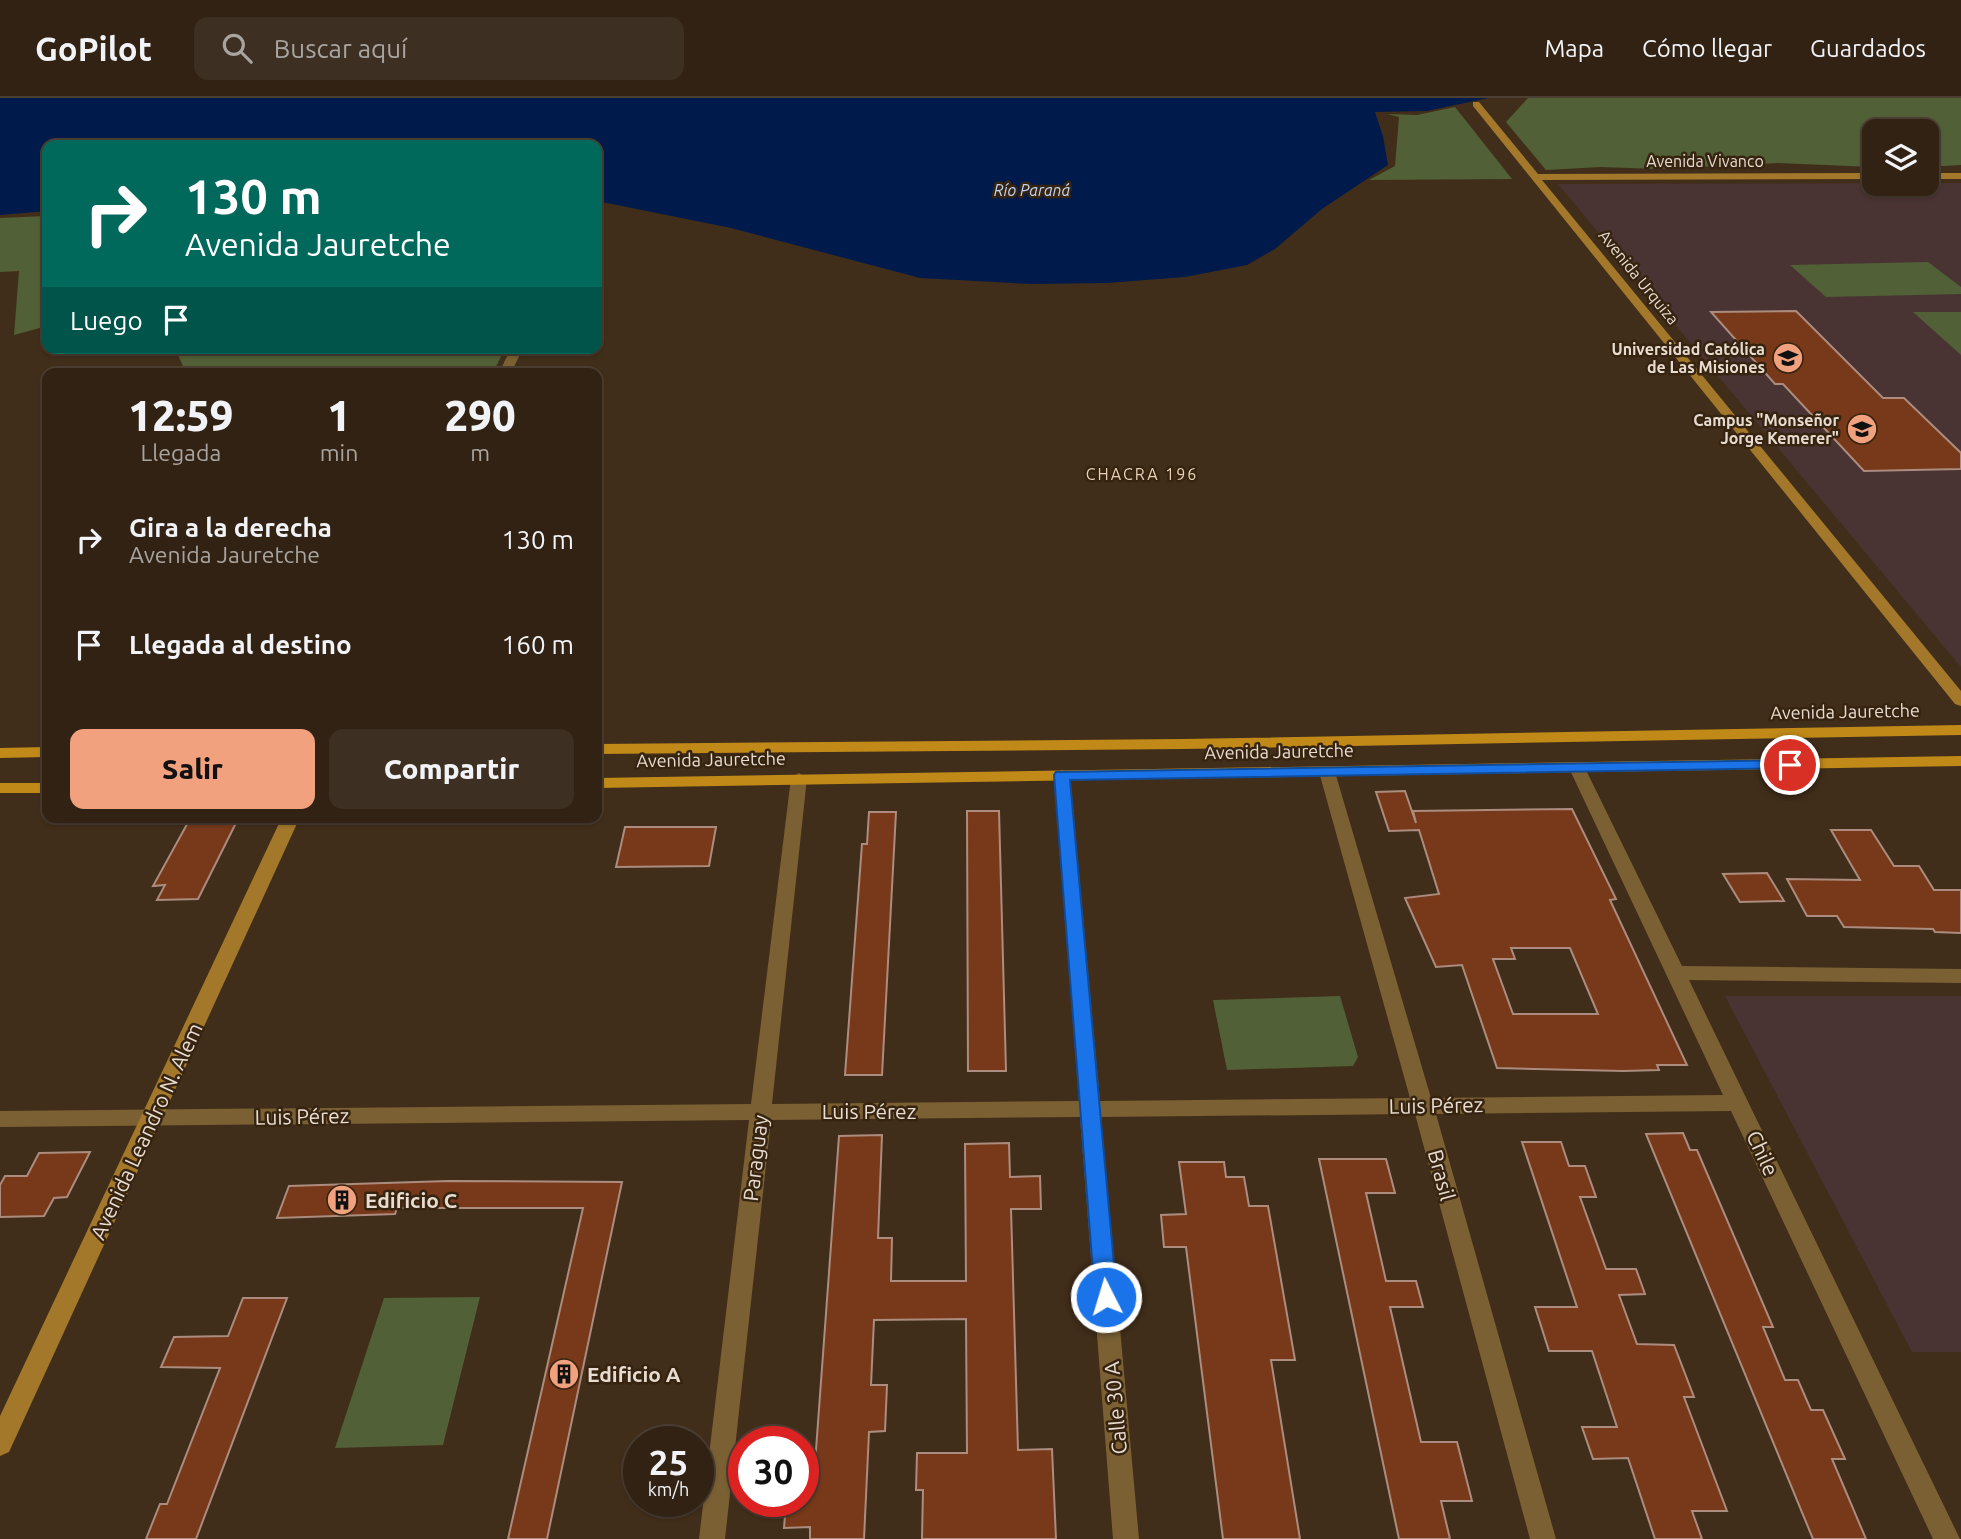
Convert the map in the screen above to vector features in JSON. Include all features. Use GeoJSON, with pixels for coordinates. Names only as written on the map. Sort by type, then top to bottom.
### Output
{"type":"FeatureCollection","features":[{"type":"Feature","properties":{"kind":"main road","name":"Avenida Urquiza"},"geometry":{"type":"LineString","coordinates":[[1476,104],[1961,701]]}},
{"type":"Feature","properties":{"kind":"main road","name":"Avenida Vivanco"},"geometry":{"type":"LineString","coordinates":[[1535,177],[1862,176]]}},
{"type":"Feature","properties":{"kind":"main road"},"geometry":{"type":"LineString","coordinates":[[1939,176],[1961,176]]}},
{"type":"Feature","properties":{"kind":"main road","name":"Avenida Jauretche"},"geometry":{"type":"LineString","coordinates":[[602,749],[1182,744],[1961,730]]}},
{"type":"Feature","properties":{"kind":"main road"},"geometry":{"type":"LineString","coordinates":[[0,752],[42,752]]}},
{"type":"Feature","properties":{"kind":"main road","name":"Avenida Jauretche"},"geometry":{"type":"LineString","coordinates":[[602,783],[1961,761]]}},
{"type":"Feature","properties":{"kind":"main road"},"geometry":{"type":"LineString","coordinates":[[0,788],[42,788]]}},
{"type":"Feature","properties":{"kind":"main road","name":"Avenida Leandro N. Alem"},"geometry":{"type":"LineString","coordinates":[[0,1444],[288,823]]}},
{"type":"Feature","properties":{"kind":"street","name":"Chile"},"geometry":{"type":"LineString","coordinates":[[1577,768],[1947,1539]]}},
{"type":"Feature","properties":{"kind":"street","name":"Brasil"},"geometry":{"type":"LineString","coordinates":[[1327,772],[1423,1105],[1542,1539]]}},
{"type":"Feature","properties":{"kind":"street","name":"Calle 30 A"},"geometry":{"type":"LineString","coordinates":[[1062,775],[1126,1539]]}},
{"type":"Feature","properties":{"kind":"street","name":"Paraguay"},"geometry":{"type":"LineString","coordinates":[[712,1539],[799,778]]}},
{"type":"Feature","properties":{"kind":"street"},"geometry":{"type":"LineString","coordinates":[[1676,972],[1961,976]]}},
{"type":"Feature","properties":{"kind":"street","name":"Luis Pérez"},"geometry":{"type":"LineString","coordinates":[[0,1119],[1739,1102]]}},
{"type":"Feature","properties":{"kind":"shaded area","name":"Campus \"Monseñor Jorge Kemerer\""},"geometry":{"type":"Polygon","coordinates":[[[1862,183],[1862,196],[1939,196],[1939,183],[1961,183],[1961,667],[1558,184],[1862,183]]]}},
{"type":"Feature","properties":{"kind":"shaded area"},"geometry":{"type":"Polygon","coordinates":[[[1725,996],[1961,996],[1961,1352],[1912,1352],[1725,996]]]}},
{"type":"Feature","properties":{"kind":"green space"},"geometry":{"type":"Polygon","coordinates":[[[1528,98],[1961,98],[1961,165],[1939,166],[1939,119],[1862,119],[1862,166],[1778,163],[1657,169],[1601,167],[1546,170],[1506,122],[1528,98]]]}},
{"type":"Feature","properties":{"kind":"green space"},"geometry":{"type":"Polygon","coordinates":[[[1455,107],[1512,179],[1369,180],[1395,166],[1399,117],[1387,114],[1417,115],[1455,107]]]}},
{"type":"Feature","properties":{"kind":"green space"},"geometry":{"type":"Polygon","coordinates":[[[42,216],[42,327],[14,335],[19,271],[0,272],[0,218],[42,216]]]}},
{"type":"Feature","properties":{"kind":"green space"},"geometry":{"type":"Polygon","coordinates":[[[1928,262],[1961,287],[1961,294],[1826,297],[1790,265],[1928,262]]]}},
{"type":"Feature","properties":{"kind":"green space"},"geometry":{"type":"Polygon","coordinates":[[[1913,312],[1961,312],[1961,355],[1913,312]]]}},
{"type":"Feature","properties":{"kind":"green space"},"geometry":{"type":"Polygon","coordinates":[[[178,354],[502,354],[495,368],[184,368],[178,354]]]}},
{"type":"Feature","properties":{"kind":"green space"},"geometry":{"type":"Polygon","coordinates":[[[1340,996],[1358,1057],[1353,1066],[1227,1070],[1213,1000],[1340,996]]]}},
{"type":"Feature","properties":{"kind":"green space"},"geometry":{"type":"Polygon","coordinates":[[[480,1297],[443,1445],[335,1448],[384,1298],[480,1297]]]}},
{"type":"Feature","properties":{"kind":"water","name":"Río Paraná"},"geometry":{"type":"Polygon","coordinates":[[[0,98],[1488,98],[1427,111],[1375,112],[1388,165],[1322,209],[1275,249],[1247,265],[1185,277],[1107,283],[1031,284],[920,278],[731,228],[602,202],[602,140],[42,140],[42,211],[0,215],[0,98]]]}},
{"type":"Feature","properties":{"kind":"building"},"geometry":{"type":"Polygon","coordinates":[[[1796,311],[1883,398],[1904,398],[1961,453],[1961,469],[1864,471],[1783,384],[1775,384],[1711,312],[1796,311]]]}},
{"type":"Feature","properties":{"kind":"building"},"geometry":{"type":"Polygon","coordinates":[[[1405,791],[1416,823],[1413,811],[1572,809],[1616,899],[1610,900],[1687,1065],[1657,1065],[1659,1070],[1623,1071],[1497,1068],[1462,965],[1436,967],[1405,898],[1439,894],[1419,830],[1389,831],[1376,792],[1405,791]],[[1511,948],[1515,959],[1493,959],[1513,1014],[1598,1014],[1570,948],[1511,948]]]}},
{"type":"Feature","properties":{"kind":"building"},"geometry":{"type":"Polygon","coordinates":[[[967,811],[999,811],[1006,1071],[968,1071],[967,811]]]}},
{"type":"Feature","properties":{"kind":"building"},"geometry":{"type":"Polygon","coordinates":[[[869,812],[896,812],[882,1075],[845,1075],[862,844],[867,844],[869,812]]]}},
{"type":"Feature","properties":{"kind":"building"},"geometry":{"type":"Polygon","coordinates":[[[188,823],[236,823],[198,899],[157,900],[165,885],[153,886],[188,823]]]}},
{"type":"Feature","properties":{"kind":"building"},"geometry":{"type":"Polygon","coordinates":[[[625,827],[716,827],[709,866],[616,867],[625,827]]]}},
{"type":"Feature","properties":{"kind":"building"},"geometry":{"type":"Polygon","coordinates":[[[1831,830],[1871,830],[1894,866],[1919,866],[1934,890],[1961,890],[1961,933],[1935,932],[1933,929],[1844,927],[1837,916],[1807,916],[1787,879],[1860,880],[1831,830]]]}},
{"type":"Feature","properties":{"kind":"building"},"geometry":{"type":"Polygon","coordinates":[[[1767,873],[1784,901],[1740,902],[1723,874],[1767,873]]]}},
{"type":"Feature","properties":{"kind":"building"},"geometry":{"type":"Polygon","coordinates":[[[1683,1133],[1690,1150],[1697,1150],[1773,1327],[1763,1327],[1785,1380],[1798,1380],[1811,1410],[1823,1410],[1845,1459],[1832,1459],[1866,1539],[1813,1539],[1646,1134],[1683,1133]]]}},
{"type":"Feature","properties":{"kind":"building"},"geometry":{"type":"Polygon","coordinates":[[[882,1135],[878,1238],[892,1238],[891,1281],[966,1281],[965,1144],[1009,1143],[1010,1177],[1040,1176],[1041,1209],[1011,1209],[1018,1450],[1052,1449],[1056,1539],[922,1539],[923,1490],[916,1490],[917,1453],[967,1453],[966,1319],[874,1320],[871,1385],[887,1385],[885,1431],[869,1432],[864,1539],[810,1539],[810,1527],[784,1528],[785,1517],[819,1517],[818,1426],[839,1136],[882,1135]]]}},
{"type":"Feature","properties":{"kind":"building"},"geometry":{"type":"Polygon","coordinates":[[[1522,1142],[1561,1142],[1569,1166],[1585,1166],[1596,1197],[1580,1197],[1606,1269],[1636,1269],[1645,1294],[1619,1295],[1637,1344],[1674,1345],[1694,1397],[1684,1397],[1727,1511],[1692,1511],[1702,1539],[1655,1539],[1628,1458],[1593,1459],[1582,1427],[1617,1427],[1592,1351],[1549,1351],[1535,1307],[1577,1307],[1522,1142]]]}},
{"type":"Feature","properties":{"kind":"building"},"geometry":{"type":"Polygon","coordinates":[[[90,1152],[67,1197],[54,1198],[44,1216],[0,1217],[0,1185],[5,1176],[27,1176],[39,1153],[90,1152]]]}},
{"type":"Feature","properties":{"kind":"building"},"geometry":{"type":"Polygon","coordinates":[[[1319,1159],[1386,1159],[1395,1193],[1366,1193],[1386,1281],[1416,1281],[1423,1307],[1390,1307],[1421,1442],[1457,1442],[1472,1501],[1441,1501],[1450,1539],[1399,1539],[1319,1159]]]}},
{"type":"Feature","properties":{"kind":"building"},"geometry":{"type":"Polygon","coordinates":[[[1179,1162],[1224,1162],[1226,1177],[1244,1177],[1249,1206],[1268,1206],[1295,1360],[1271,1360],[1300,1539],[1223,1539],[1186,1247],[1164,1247],[1161,1215],[1186,1214],[1179,1162]]]}},
{"type":"Feature","properties":{"kind":"building","name":"Edificio A"},"geometry":{"type":"Polygon","coordinates":[[[449,1181],[622,1182],[547,1539],[508,1539],[583,1208],[397,1208],[395,1214],[277,1218],[289,1186],[449,1181]]]}},
{"type":"Feature","properties":{"kind":"building"},"geometry":{"type":"Polygon","coordinates":[[[243,1298],[287,1298],[196,1539],[146,1539],[160,1504],[167,1504],[220,1368],[161,1367],[174,1337],[228,1336],[243,1298]]]}},
{"type":"Feature","properties":{"kind":"place","name":"Universidad Católica de Las Misiones"},"geometry":{"type":"Point","coordinates":[1788,358]}},
{"type":"Feature","properties":{"kind":"place","name":"Campus \"Monseñor Jorge Kemerer\""},"geometry":{"type":"Point","coordinates":[1862,429]}},
{"type":"Feature","properties":{"kind":"place","name":"Edificio C"},"geometry":{"type":"Point","coordinates":[342,1200]}},
{"type":"Feature","properties":{"kind":"place","name":"Edificio A"},"geometry":{"type":"Point","coordinates":[564,1374]}},
{"type":"Feature","properties":{"kind":"district","name":"CHACRA 196"},"geometry":{"type":"Point","coordinates":[1142,474]}},
{"type":"Feature","properties":{"kind":"route"},"geometry":{"type":"LineString","coordinates":[[1106,1297],[1062,775],[1790,765]]}}]}
